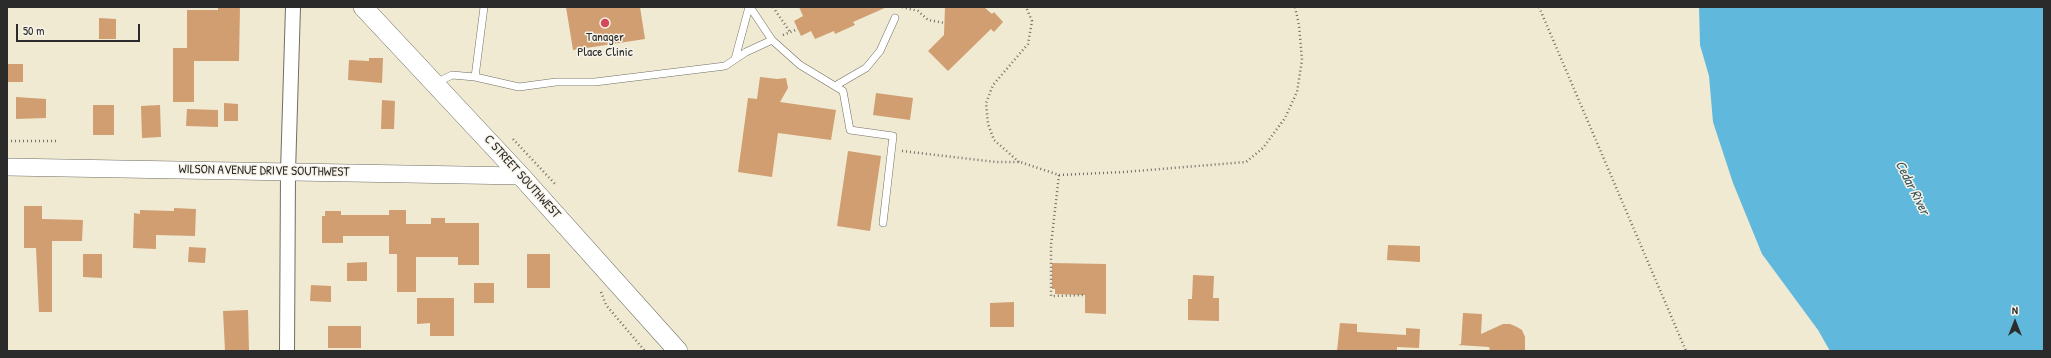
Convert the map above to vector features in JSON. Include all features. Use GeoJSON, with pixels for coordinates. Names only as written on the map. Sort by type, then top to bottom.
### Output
{"type":"FeatureCollection","features":[{"type":"Feature","properties":{"kind":"main road","name":"C STREET SOUTHWEST"},"geometry":{"type":"LineString","coordinates":[[363,7],[436,83],[678,351]]}},
{"type":"Feature","properties":{"kind":"street"},"geometry":{"type":"LineString","coordinates":[[287,351],[288,172],[292,7]]}},
{"type":"Feature","properties":{"kind":"street","name":"WILSON AVENUE DRIVE SOUTHWEST"},"geometry":{"type":"LineString","coordinates":[[7,167],[521,176]]}},
{"type":"Feature","properties":{"kind":"lane"},"geometry":{"type":"LineString","coordinates":[[475,77],[484,7]]}},
{"type":"Feature","properties":{"kind":"lane"},"geometry":{"type":"LineString","coordinates":[[736,59],[749,7]]}},
{"type":"Feature","properties":{"kind":"lane"},"geometry":{"type":"LineString","coordinates":[[749,7],[772,40],[800,65],[843,91],[850,130],[894,136],[883,223]]}},
{"type":"Feature","properties":{"kind":"lane"},"geometry":{"type":"LineString","coordinates":[[835,86],[866,68],[880,51],[895,18]]}},
{"type":"Feature","properties":{"kind":"lane"},"geometry":{"type":"LineString","coordinates":[[436,83],[452,75],[475,77],[519,87],[556,82],[595,82],[725,66],[772,40]]}},
{"type":"Feature","properties":{"kind":"path"},"geometry":{"type":"LineString","coordinates":[[773,7],[790,32]]}},
{"type":"Feature","properties":{"kind":"path"},"geometry":{"type":"LineString","coordinates":[[902,7],[918,11],[928,20],[945,23]]}},
{"type":"Feature","properties":{"kind":"path"},"geometry":{"type":"LineString","coordinates":[[1020,162],[994,140],[988,124],[986,103],[993,86],[1028,44],[1032,21],[1026,7]]}},
{"type":"Feature","properties":{"kind":"path"},"geometry":{"type":"LineString","coordinates":[[892,150],[996,162],[1020,162],[1060,175],[1124,172],[1246,162],[1263,148],[1285,118],[1297,92],[1302,60],[1299,25],[1295,7]]}},
{"type":"Feature","properties":{"kind":"path"},"geometry":{"type":"LineString","coordinates":[[1539,7],[1686,351]]}},
{"type":"Feature","properties":{"kind":"path"},"geometry":{"type":"LineString","coordinates":[[7,141],[56,142]]}},
{"type":"Feature","properties":{"kind":"path"},"geometry":{"type":"LineString","coordinates":[[1060,175],[1051,245],[1051,296],[1085,295]]}},
{"type":"Feature","properties":{"kind":"water","name":"Cedar River"},"geometry":{"type":"Polygon","coordinates":[[[1699,7],[2044,7],[2044,351],[1830,351],[1818,330],[1762,254],[1733,183],[1713,122],[1709,76],[1700,45],[1699,7]]]}},
{"type":"Feature","properties":{"kind":"building"},"geometry":{"type":"Polygon","coordinates":[[[218,7],[240,7],[239,61],[194,61],[194,102],[173,102],[173,48],[187,48],[187,10],[218,10],[218,7]]]}},
{"type":"Feature","properties":{"kind":"building","name":"Tanager Place Clinic"},"geometry":{"type":"Polygon","coordinates":[[[566,7],[640,7],[645,39],[573,50],[566,7]]]}},
{"type":"Feature","properties":{"kind":"building"},"geometry":{"type":"Polygon","coordinates":[[[799,7],[887,7],[853,22],[855,25],[835,34],[834,31],[815,39],[811,31],[801,36],[794,21],[803,16],[799,7]]]}},
{"type":"Feature","properties":{"kind":"building"},"geometry":{"type":"Polygon","coordinates":[[[945,7],[984,7],[992,14],[994,12],[1003,22],[994,32],[991,29],[948,71],[928,51],[944,35],[945,7]]]}},
{"type":"Feature","properties":{"kind":"building"},"geometry":{"type":"Polygon","coordinates":[[[99,18],[116,19],[116,39],[99,39],[99,18]]]}},
{"type":"Feature","properties":{"kind":"building"},"geometry":{"type":"Polygon","coordinates":[[[369,58],[383,58],[382,83],[348,80],[349,60],[369,61],[369,58]]]}},
{"type":"Feature","properties":{"kind":"building"},"geometry":{"type":"Polygon","coordinates":[[[7,64],[23,64],[23,82],[7,82],[7,64]]]}},
{"type":"Feature","properties":{"kind":"building"},"geometry":{"type":"Polygon","coordinates":[[[760,77],[777,79],[786,78],[788,88],[780,102],[836,110],[831,140],[778,133],[772,177],[738,172],[748,98],[757,99],[760,77]]]}},
{"type":"Feature","properties":{"kind":"building"},"geometry":{"type":"Polygon","coordinates":[[[876,93],[913,98],[910,120],[873,115],[876,93]]]}},
{"type":"Feature","properties":{"kind":"building"},"geometry":{"type":"Polygon","coordinates":[[[16,97],[46,99],[46,118],[16,119],[16,97]]]}},
{"type":"Feature","properties":{"kind":"building"},"geometry":{"type":"Polygon","coordinates":[[[382,100],[395,101],[394,129],[381,129],[382,100]]]}},
{"type":"Feature","properties":{"kind":"building"},"geometry":{"type":"Polygon","coordinates":[[[224,103],[238,104],[238,121],[224,121],[224,103]]]}},
{"type":"Feature","properties":{"kind":"building"},"geometry":{"type":"Polygon","coordinates":[[[93,105],[114,105],[114,135],[93,135],[93,105]]]}},
{"type":"Feature","properties":{"kind":"building"},"geometry":{"type":"Polygon","coordinates":[[[160,105],[161,137],[142,138],[141,106],[160,105]]]}},
{"type":"Feature","properties":{"kind":"building"},"geometry":{"type":"Polygon","coordinates":[[[187,109],[218,110],[218,127],[186,126],[187,109]]]}},
{"type":"Feature","properties":{"kind":"building"},"geometry":{"type":"Polygon","coordinates":[[[848,151],[881,156],[870,231],[837,226],[848,151]]]}},
{"type":"Feature","properties":{"kind":"building"},"geometry":{"type":"Polygon","coordinates":[[[24,206],[42,206],[42,219],[83,220],[82,241],[52,241],[52,312],[39,312],[36,248],[24,248],[24,206]]]}},
{"type":"Feature","properties":{"kind":"building"},"geometry":{"type":"Polygon","coordinates":[[[174,208],[196,209],[195,236],[156,235],[156,249],[133,248],[134,213],[140,214],[140,210],[174,211],[174,208]]]}},
{"type":"Feature","properties":{"kind":"building"},"geometry":{"type":"Polygon","coordinates":[[[389,210],[406,210],[406,224],[431,224],[431,218],[445,218],[445,223],[479,223],[479,265],[458,265],[458,257],[416,257],[416,292],[397,292],[397,254],[389,254],[389,236],[343,236],[343,243],[322,243],[322,216],[325,216],[325,211],[341,211],[341,215],[389,215],[389,210]]]}},
{"type":"Feature","properties":{"kind":"building"},"geometry":{"type":"Polygon","coordinates":[[[1388,245],[1420,246],[1420,262],[1387,260],[1388,245]]]}},
{"type":"Feature","properties":{"kind":"building"},"geometry":{"type":"Polygon","coordinates":[[[189,247],[206,248],[205,263],[188,262],[189,247]]]}},
{"type":"Feature","properties":{"kind":"building"},"geometry":{"type":"Polygon","coordinates":[[[83,254],[102,254],[102,278],[83,277],[83,254]]]}},
{"type":"Feature","properties":{"kind":"building"},"geometry":{"type":"Polygon","coordinates":[[[527,254],[550,254],[550,288],[527,288],[527,254]]]}},
{"type":"Feature","properties":{"kind":"building"},"geometry":{"type":"Polygon","coordinates":[[[367,262],[367,281],[347,281],[347,263],[367,262]]]}},
{"type":"Feature","properties":{"kind":"building"},"geometry":{"type":"Polygon","coordinates":[[[1052,263],[1106,264],[1106,314],[1085,313],[1085,295],[1055,294],[1055,289],[1052,289],[1052,263]]]}},
{"type":"Feature","properties":{"kind":"building"},"geometry":{"type":"Polygon","coordinates":[[[1193,275],[1214,276],[1213,298],[1219,298],[1219,321],[1188,320],[1188,299],[1192,299],[1193,275]]]}},
{"type":"Feature","properties":{"kind":"building"},"geometry":{"type":"Polygon","coordinates":[[[474,283],[494,283],[494,303],[474,303],[474,283]]]}},
{"type":"Feature","properties":{"kind":"building"},"geometry":{"type":"Polygon","coordinates":[[[311,285],[331,286],[331,302],[310,301],[311,285]]]}},
{"type":"Feature","properties":{"kind":"building"},"geometry":{"type":"Polygon","coordinates":[[[417,298],[454,298],[454,336],[430,336],[430,323],[417,324],[417,298]]]}},
{"type":"Feature","properties":{"kind":"building"},"geometry":{"type":"Polygon","coordinates":[[[1014,302],[1014,327],[990,327],[990,303],[1014,302]]]}},
{"type":"Feature","properties":{"kind":"building"},"geometry":{"type":"Polygon","coordinates":[[[248,310],[249,351],[225,351],[223,311],[248,310]]]}},
{"type":"Feature","properties":{"kind":"building"},"geometry":{"type":"Polygon","coordinates":[[[1463,313],[1482,314],[1481,334],[1503,324],[1510,324],[1522,330],[1525,337],[1525,351],[1490,351],[1489,347],[1458,345],[1461,344],[1463,313]]]}},
{"type":"Feature","properties":{"kind":"building"},"geometry":{"type":"Polygon","coordinates":[[[1340,323],[1357,324],[1357,332],[1406,335],[1406,328],[1420,329],[1419,348],[1397,347],[1397,351],[1337,351],[1340,323]]]}},
{"type":"Feature","properties":{"kind":"building"},"geometry":{"type":"Polygon","coordinates":[[[328,326],[361,326],[361,348],[328,348],[328,326]]]}},
{"type":"Feature","properties":{"kind":"place","name":"Tanager Place Clinic"},"geometry":{"type":"Point","coordinates":[605,23]}}]}
